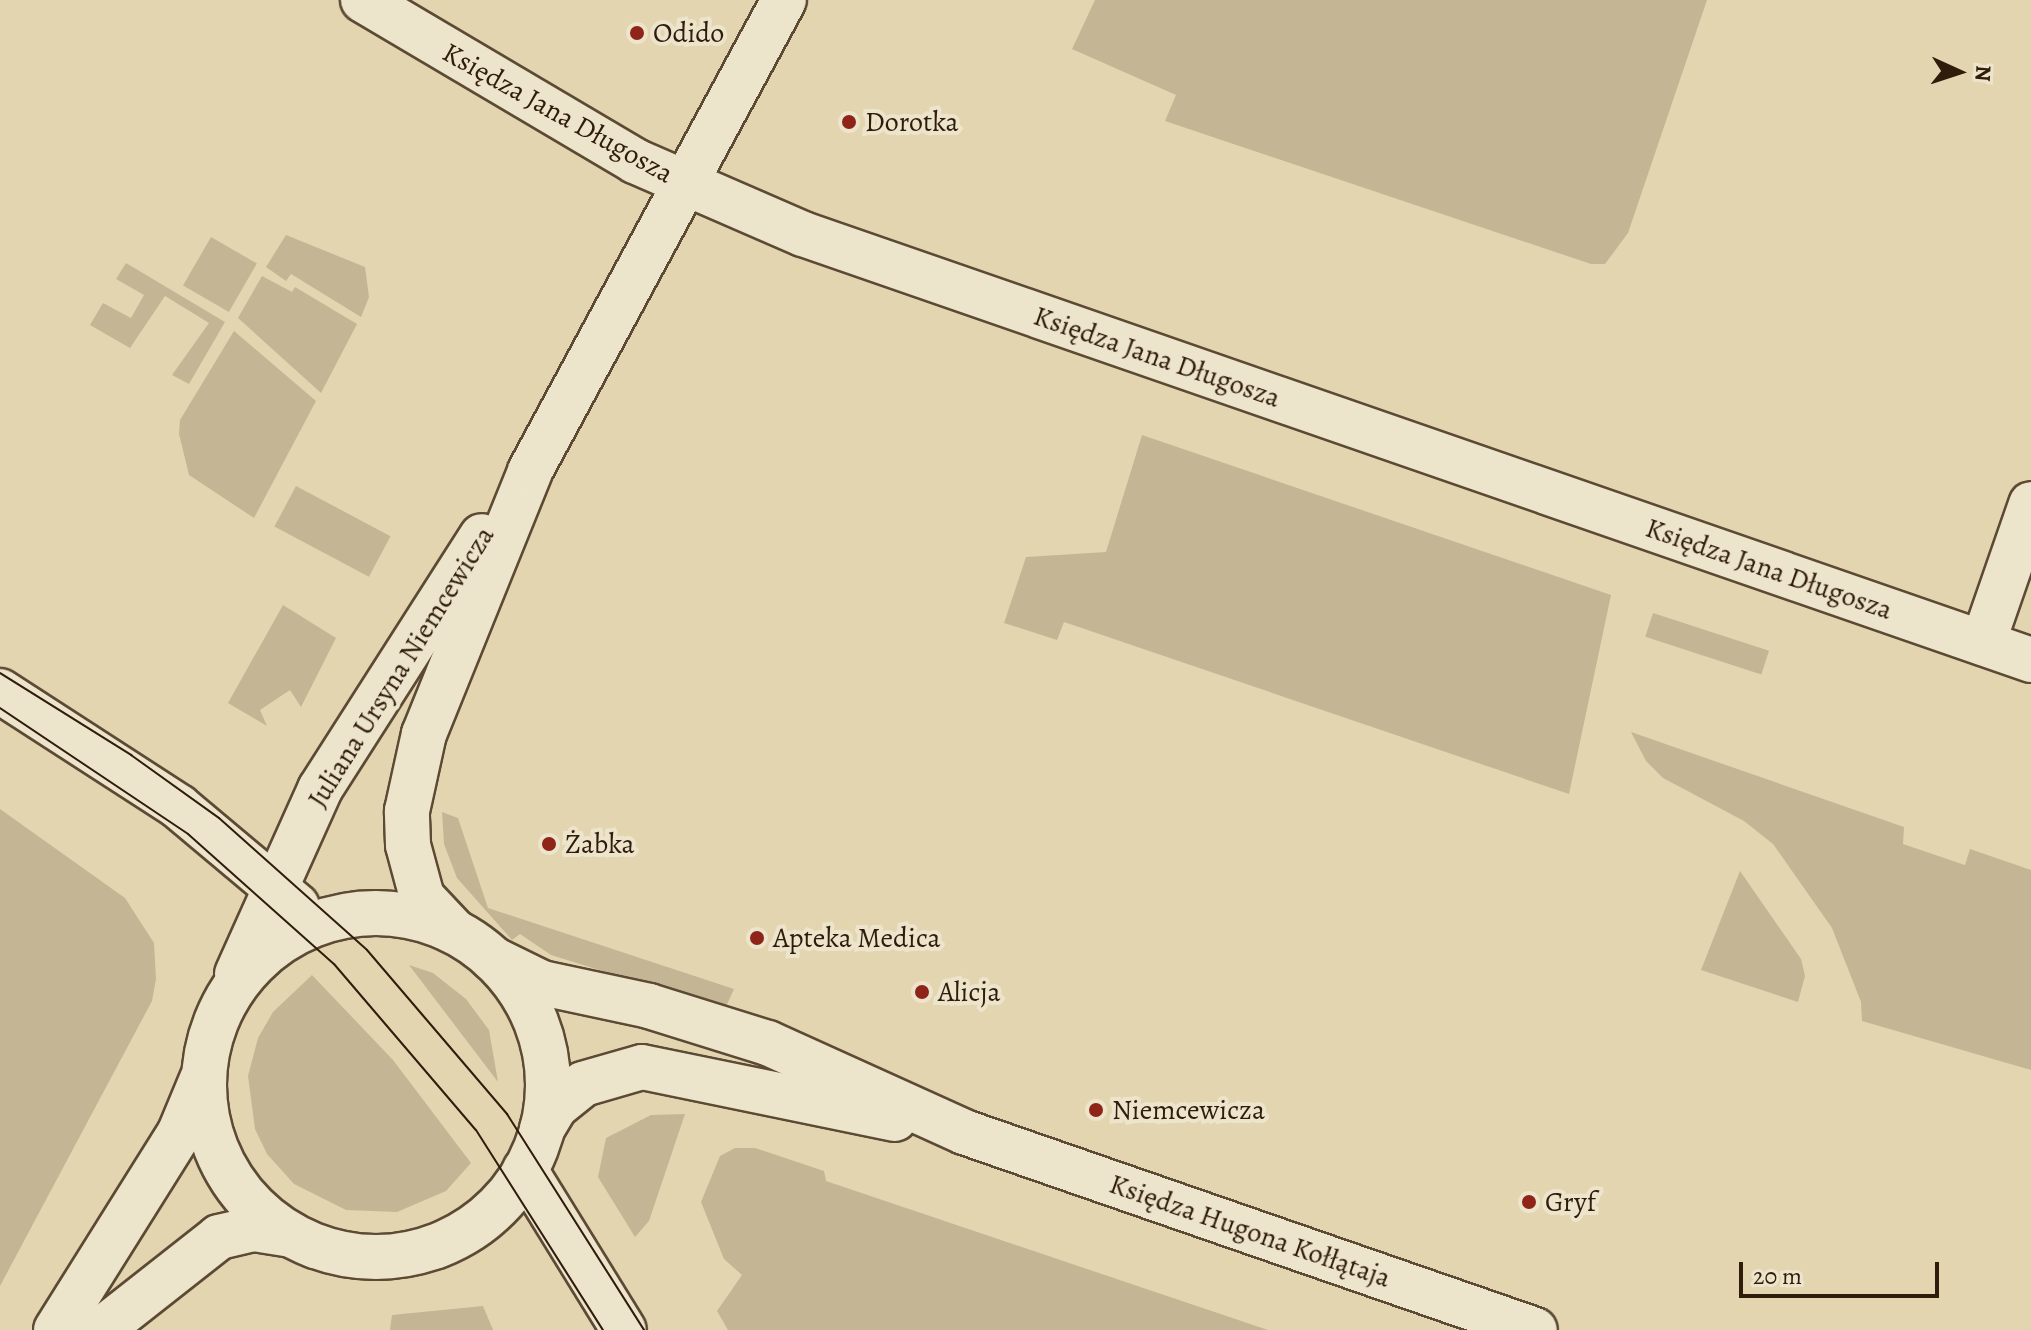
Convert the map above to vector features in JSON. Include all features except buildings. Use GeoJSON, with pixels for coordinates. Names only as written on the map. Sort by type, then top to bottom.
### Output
{"type":"FeatureCollection","features":[{"type":"Feature","properties":{"kind":"street","name":"Księdza Jana Długosza"},"geometry":{"type":"LineString","coordinates":[[363,0],[556,117],[685,184],[803,234],[2031,660]]}},
{"type":"Feature","properties":{"kind":"street","name":"Juliana Ursyna Niemcewicza"},"geometry":{"type":"LineString","coordinates":[[475,946],[429,909],[416,884],[408,845],[410,788],[449,665],[530,471],[784,0]]}},
{"type":"Feature","properties":{"kind":"street","name":"Juliana Ursyna Niemcewicza"},"geometry":{"type":"LineString","coordinates":[[206,1061],[225,1002],[320,789],[377,695],[530,471]]}},
{"type":"Feature","properties":{"kind":"street"},"geometry":{"type":"LineString","coordinates":[[1983,643],[2031,504]]}},
{"type":"Feature","properties":{"kind":"street"},"geometry":{"type":"LineString","coordinates":[[0,691],[140,779],[276,886],[316,923]]}},
{"type":"Feature","properties":{"kind":"street"},"geometry":{"type":"LineString","coordinates":[[206,1061],[208,1123],[222,1162],[259,1212],[293,1236],[331,1252],[372,1257],[434,1247],[487,1216],[525,1170],[542,1129],[548,1088],[538,1027],[519,990],[475,946],[420,918],[358,914],[316,923],[265,954],[225,1002]]}},
{"type":"Feature","properties":{"kind":"street","name":"Księdza Hugona Kołłątaja"},"geometry":{"type":"LineString","coordinates":[[475,946],[542,983],[649,1006],[768,1043],[964,1132],[1535,1330]]}},
{"type":"Feature","properties":{"kind":"street"},"geometry":{"type":"LineString","coordinates":[[56,1330],[123,1216],[180,1132],[206,1061]]}},
{"type":"Feature","properties":{"kind":"street","name":"Księdza Hugona Kołłątaja"},"geometry":{"type":"LineString","coordinates":[[542,1129],[555,1107],[583,1084],[642,1067],[964,1132]]}},
{"type":"Feature","properties":{"kind":"street"},"geometry":{"type":"LineString","coordinates":[[525,1170],[624,1330]]}},
{"type":"Feature","properties":{"kind":"street"},"geometry":{"type":"LineString","coordinates":[[101,1330],[219,1237],[254,1229],[293,1236]]}},
{"type":"Feature","properties":{"kind":"shaded area"},"geometry":{"type":"Polygon","coordinates":[[[1095,0],[1707,0],[1628,233],[1605,264],[1591,264],[1165,121],[1176,95],[1072,49],[1095,0]]]}},
{"type":"Feature","properties":{"kind":"shaded area"},"geometry":{"type":"Polygon","coordinates":[[[286,235],[365,267],[369,297],[361,317],[291,274],[286,281],[266,267],[286,235]]]}},
{"type":"Feature","properties":{"kind":"shaded area"},"geometry":{"type":"Polygon","coordinates":[[[211,237],[257,263],[229,312],[183,285],[211,237]]]}},
{"type":"Feature","properties":{"kind":"shaded area"},"geometry":{"type":"Polygon","coordinates":[[[126,263],[225,322],[189,384],[172,375],[209,323],[165,296],[130,348],[90,325],[103,303],[131,318],[144,295],[116,279],[126,263]]]}},
{"type":"Feature","properties":{"kind":"shaded area"},"geometry":{"type":"Polygon","coordinates":[[[262,276],[292,292],[295,287],[357,324],[321,393],[238,318],[262,276]]]}},
{"type":"Feature","properties":{"kind":"shaded area"},"geometry":{"type":"Polygon","coordinates":[[[234,331],[316,401],[254,518],[189,475],[179,434],[180,420],[234,331]]]}},
{"type":"Feature","properties":{"kind":"shaded area"},"geometry":{"type":"Polygon","coordinates":[[[1142,435],[1611,595],[1569,794],[1064,622],[1057,640],[1004,623],[1026,557],[1106,552],[1142,435]]]}},
{"type":"Feature","properties":{"kind":"shaded area"},"geometry":{"type":"Polygon","coordinates":[[[296,486],[390,536],[369,577],[274,527],[296,486]]]}},
{"type":"Feature","properties":{"kind":"shaded area"},"geometry":{"type":"Polygon","coordinates":[[[283,605],[336,638],[301,707],[290,690],[260,710],[267,726],[228,703],[283,605]]]}},
{"type":"Feature","properties":{"kind":"shaded area"},"geometry":{"type":"Polygon","coordinates":[[[1653,613],[1769,651],[1761,674],[1645,637],[1653,613]]]}},
{"type":"Feature","properties":{"kind":"shaded area"},"geometry":{"type":"Polygon","coordinates":[[[1631,732],[1904,827],[1903,844],[1965,865],[1970,849],[2031,870],[2031,1070],[1862,1021],[1861,1002],[1832,928],[1773,844],[1744,821],[1663,778],[1646,761],[1631,732]]]}},
{"type":"Feature","properties":{"kind":"shaded area"},"geometry":{"type":"Polygon","coordinates":[[[0,809],[125,898],[154,943],[156,979],[152,1001],[0,1286],[0,809]]]}},
{"type":"Feature","properties":{"kind":"shaded area"},"geometry":{"type":"Polygon","coordinates":[[[442,812],[458,818],[488,908],[734,989],[725,1009],[551,955],[520,934],[512,940],[457,878],[444,844],[442,812]]]}},
{"type":"Feature","properties":{"kind":"shaded area"},"geometry":{"type":"Polygon","coordinates":[[[1740,871],[1801,959],[1805,976],[1798,1002],[1701,970],[1740,871]]]}},
{"type":"Feature","properties":{"kind":"shaded area"},"geometry":{"type":"Polygon","coordinates":[[[409,965],[433,973],[466,999],[489,1030],[498,1082],[409,965]]]}},
{"type":"Feature","properties":{"kind":"shaded area"},"geometry":{"type":"Polygon","coordinates":[[[312,975],[393,1060],[471,1163],[446,1191],[397,1212],[346,1210],[294,1184],[267,1154],[255,1129],[248,1076],[258,1038],[273,1012],[312,975]]]}},
{"type":"Feature","properties":{"kind":"shaded area"},"geometry":{"type":"Polygon","coordinates":[[[685,1114],[649,1221],[635,1237],[598,1177],[606,1138],[651,1115],[685,1114]]]}},
{"type":"Feature","properties":{"kind":"shaded area"},"geometry":{"type":"Polygon","coordinates":[[[735,1148],[755,1148],[824,1171],[826,1181],[1268,1330],[728,1330],[717,1311],[742,1275],[724,1259],[701,1202],[720,1156],[735,1148]]]}},
{"type":"Feature","properties":{"kind":"shaded area"},"geometry":{"type":"Polygon","coordinates":[[[483,1306],[493,1330],[390,1330],[392,1315],[483,1306]]]}},
{"type":"Feature","properties":{"kind":"tram line"},"geometry":{"type":"LineString","coordinates":[[0,673],[131,755],[219,818],[367,950],[507,1114],[644,1330]]}},
{"type":"Feature","properties":{"kind":"tram line"},"geometry":{"type":"LineString","coordinates":[[0,708],[188,834],[334,964],[476,1130],[603,1330]]}},
{"type":"Feature","properties":{"kind":"place","name":"Odido"},"geometry":{"type":"Point","coordinates":[637,33]}},
{"type":"Feature","properties":{"kind":"place","name":"Dorotka"},"geometry":{"type":"Point","coordinates":[849,122]}},
{"type":"Feature","properties":{"kind":"place","name":"Żabka"},"geometry":{"type":"Point","coordinates":[549,844]}},
{"type":"Feature","properties":{"kind":"place","name":"Apteka Medica"},"geometry":{"type":"Point","coordinates":[757,938]}},
{"type":"Feature","properties":{"kind":"place","name":"Alicja"},"geometry":{"type":"Point","coordinates":[922,992]}},
{"type":"Feature","properties":{"kind":"place","name":"Niemcewicza"},"geometry":{"type":"Point","coordinates":[1096,1110]}},
{"type":"Feature","properties":{"kind":"place","name":"Gryf"},"geometry":{"type":"Point","coordinates":[1529,1202]}}]}
